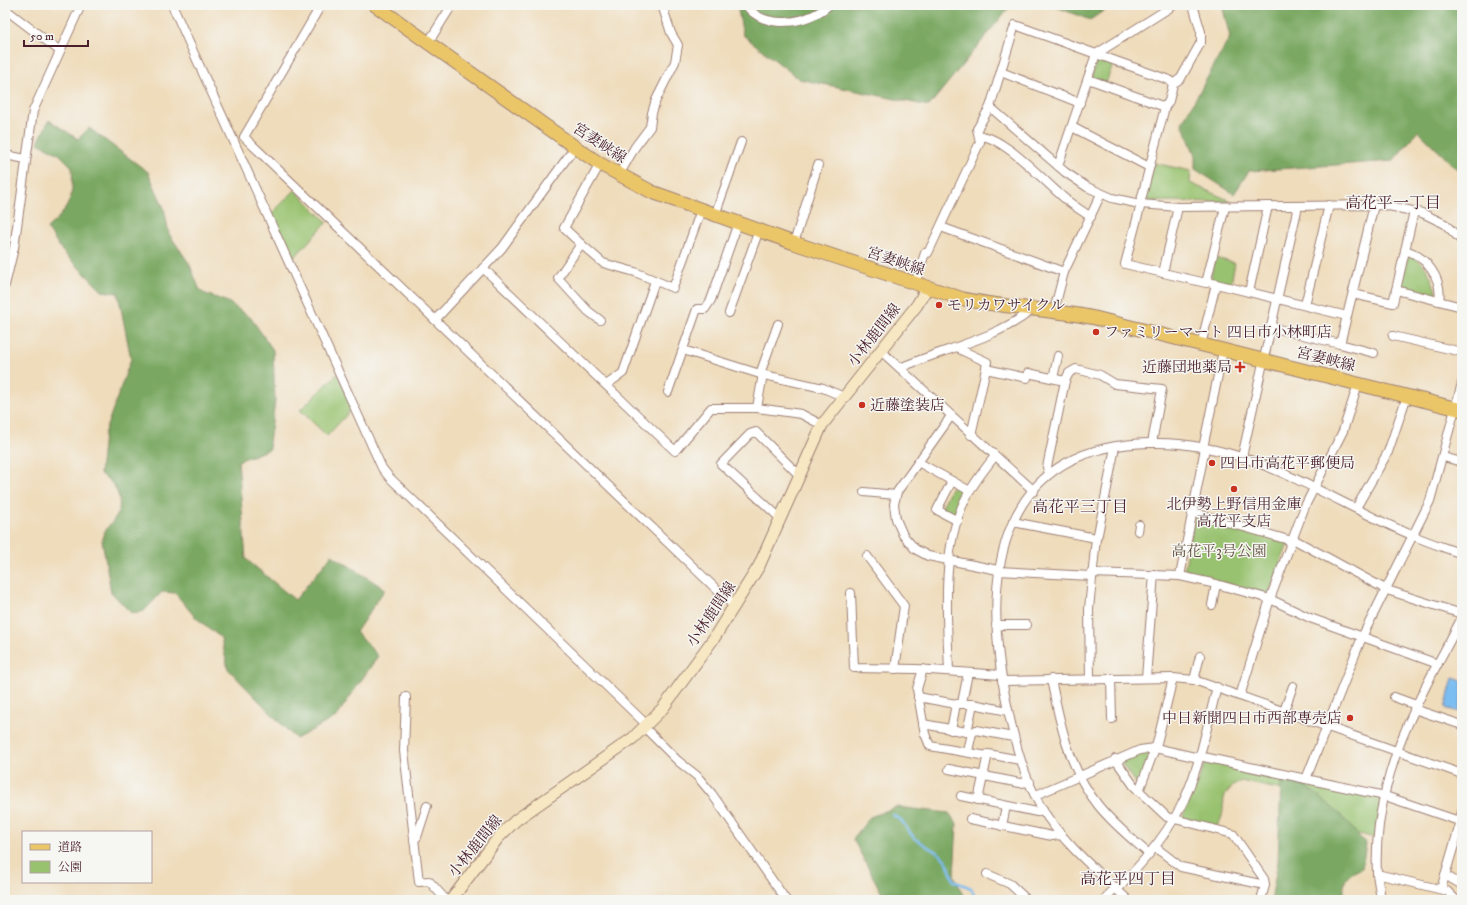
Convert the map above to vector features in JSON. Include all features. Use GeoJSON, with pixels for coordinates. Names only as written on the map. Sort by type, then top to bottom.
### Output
{"type":"FeatureCollection","features":[{"type":"Feature","properties":{"kind":"main road","name":"宮妻峡線"},"geometry":{"type":"LineString","coordinates":[[375,5],[600,164],[652,192],[794,243],[921,286],[991,305],[1054,311],[1095,318],[1458,409]]}},
{"type":"Feature","properties":{"kind":"main road","name":"小林鹿間線"},"geometry":{"type":"LineString","coordinates":[[451,900],[498,838],[516,820],[624,745],[646,726],[682,683],[735,607],[759,566],[822,425],[918,305],[921,286]]}},
{"type":"Feature","properties":{"kind":"street"},"geometry":{"type":"LineString","coordinates":[[5,285],[14,248],[33,111],[81,5]]}},
{"type":"Feature","properties":{"kind":"street"},"geometry":{"type":"LineString","coordinates":[[172,5],[382,468],[389,477],[646,726],[678,761],[697,776],[712,794],[786,900]]}},
{"type":"Feature","properties":{"kind":"street"},"geometry":{"type":"LineString","coordinates":[[237,149],[321,5]]}},
{"type":"Feature","properties":{"kind":"street"},"geometry":{"type":"LineString","coordinates":[[428,43],[452,5]]}},
{"type":"Feature","properties":{"kind":"street"},"geometry":{"type":"LineString","coordinates":[[619,175],[635,147],[650,126],[656,100],[675,62],[678,45],[671,33],[662,5]]}},
{"type":"Feature","properties":{"kind":"street"},"geometry":{"type":"LineString","coordinates":[[746,5],[749,10],[760,17],[786,22],[810,17],[829,5]]}},
{"type":"Feature","properties":{"kind":"street"},"geometry":{"type":"LineString","coordinates":[[1058,166],[1096,54],[1174,5]]}},
{"type":"Feature","properties":{"kind":"street"},"geometry":{"type":"LineString","coordinates":[[1193,5],[1201,32],[1201,42],[1181,78],[1173,84],[1165,107],[1125,264],[1277,298],[1347,316]]}},
{"type":"Feature","properties":{"kind":"street"},"geometry":{"type":"LineString","coordinates":[[5,9],[60,51]]}},
{"type":"Feature","properties":{"kind":"street"},"geometry":{"type":"LineString","coordinates":[[921,286],[925,252],[928,253],[941,227],[980,142],[977,129],[990,106],[1015,25],[1169,80],[1173,84]]}},
{"type":"Feature","properties":{"kind":"street"},"geometry":{"type":"LineString","coordinates":[[1001,72],[1080,103]]}},
{"type":"Feature","properties":{"kind":"street"},"geometry":{"type":"LineString","coordinates":[[1088,79],[1165,107]]}},
{"type":"Feature","properties":{"kind":"street"},"geometry":{"type":"LineString","coordinates":[[990,106],[1058,166],[1075,179],[1102,194],[1140,204],[1178,207],[1374,205],[1414,211],[1445,224],[1462,241]]}},
{"type":"Feature","properties":{"kind":"street"},"geometry":{"type":"LineString","coordinates":[[1072,127],[1149,167]]}},
{"type":"Feature","properties":{"kind":"street"},"geometry":{"type":"LineString","coordinates":[[979,136],[987,135],[1015,155],[1064,198],[1091,217]]}},
{"type":"Feature","properties":{"kind":"street"},"geometry":{"type":"LineString","coordinates":[[244,137],[735,607]]}},
{"type":"Feature","properties":{"kind":"street"},"geometry":{"type":"LineString","coordinates":[[715,215],[740,142]]}},
{"type":"Feature","properties":{"kind":"street"},"geometry":{"type":"LineString","coordinates":[[434,320],[502,248],[575,147]]}},
{"type":"Feature","properties":{"kind":"street"},"geometry":{"type":"LineString","coordinates":[[5,155],[26,158]]}},
{"type":"Feature","properties":{"kind":"street"},"geometry":{"type":"LineString","coordinates":[[600,164],[564,228],[603,263],[635,272],[674,288],[701,210]]}},
{"type":"Feature","properties":{"kind":"street"},"geometry":{"type":"LineString","coordinates":[[794,243],[818,165]]}},
{"type":"Feature","properties":{"kind":"street"},"geometry":{"type":"LineString","coordinates":[[1054,311],[1064,272],[1102,194]]}},
{"type":"Feature","properties":{"kind":"street"},"geometry":{"type":"LineString","coordinates":[[1305,305],[1328,205]]}},
{"type":"Feature","properties":{"kind":"street"},"geometry":{"type":"LineString","coordinates":[[1340,344],[1374,205]]}},
{"type":"Feature","properties":{"kind":"street"},"geometry":{"type":"LineString","coordinates":[[1249,292],[1268,206]]}},
{"type":"Feature","properties":{"kind":"street"},"geometry":{"type":"LineString","coordinates":[[1242,457],[1262,360],[1298,206]]}},
{"type":"Feature","properties":{"kind":"street"},"geometry":{"type":"LineString","coordinates":[[1163,273],[1178,207]]}},
{"type":"Feature","properties":{"kind":"street"},"geometry":{"type":"LineString","coordinates":[[1201,345],[1225,207]]}},
{"type":"Feature","properties":{"kind":"street"},"geometry":{"type":"LineString","coordinates":[[1353,294],[1393,303],[1414,211]]}},
{"type":"Feature","properties":{"kind":"street"},"geometry":{"type":"LineString","coordinates":[[668,392],[697,309],[705,309],[711,300],[738,223]]}},
{"type":"Feature","properties":{"kind":"street"},"geometry":{"type":"LineString","coordinates":[[941,227],[1064,272]]}},
{"type":"Feature","properties":{"kind":"street"},"geometry":{"type":"LineString","coordinates":[[729,313],[759,230]]}},
{"type":"Feature","properties":{"kind":"street"},"geometry":{"type":"LineString","coordinates":[[581,244],[558,278],[588,311],[600,320]]}},
{"type":"Feature","properties":{"kind":"street"},"geometry":{"type":"LineString","coordinates":[[1405,250],[1417,255],[1433,272],[1439,286],[1439,301]]}},
{"type":"Feature","properties":{"kind":"street"},"geometry":{"type":"LineString","coordinates":[[483,268],[675,451],[711,408],[757,408],[801,414],[822,425]]}},
{"type":"Feature","properties":{"kind":"street"},"geometry":{"type":"LineString","coordinates":[[606,385],[623,373],[655,281]]}},
{"type":"Feature","properties":{"kind":"street"},"geometry":{"type":"LineString","coordinates":[[1396,290],[1462,307]]}},
{"type":"Feature","properties":{"kind":"street"},"geometry":{"type":"LineString","coordinates":[[900,368],[989,334],[1021,319],[1032,310]]}},
{"type":"Feature","properties":{"kind":"street"},"geometry":{"type":"LineString","coordinates":[[757,408],[762,374],[778,324]]}},
{"type":"Feature","properties":{"kind":"street"},"geometry":{"type":"LineString","coordinates":[[1270,327],[1374,353]]}},
{"type":"Feature","properties":{"kind":"street"},"geometry":{"type":"LineString","coordinates":[[1393,336],[1462,352]]}},
{"type":"Feature","properties":{"kind":"street"},"geometry":{"type":"LineString","coordinates":[[683,350],[762,374],[823,388],[844,397]]}},
{"type":"Feature","properties":{"kind":"street"},"geometry":{"type":"LineString","coordinates":[[961,350],[987,362],[971,434]]}},
{"type":"Feature","properties":{"kind":"street"},"geometry":{"type":"LineString","coordinates":[[881,351],[1034,491]]}},
{"type":"Feature","properties":{"kind":"street"},"geometry":{"type":"LineString","coordinates":[[1180,576],[1224,351]]}},
{"type":"Feature","properties":{"kind":"street"},"geometry":{"type":"LineString","coordinates":[[1053,378],[1058,356]]}},
{"type":"Feature","properties":{"kind":"street"},"geometry":{"type":"LineString","coordinates":[[986,369],[1027,378],[1028,373],[1064,381]]}},
{"type":"Feature","properties":{"kind":"street"},"geometry":{"type":"LineString","coordinates":[[1049,473],[1047,467],[1064,381],[1070,372],[1080,369],[1100,375],[1115,384],[1162,389],[1152,443]]}},
{"type":"Feature","properties":{"kind":"street"},"geometry":{"type":"LineString","coordinates":[[1306,779],[1362,637],[1387,590],[1432,494],[1458,409],[1462,383]]}},
{"type":"Feature","properties":{"kind":"street"},"geometry":{"type":"LineString","coordinates":[[1240,696],[1270,599],[1292,540],[1313,488],[1343,431],[1358,384]]}},
{"type":"Feature","properties":{"kind":"street"},"geometry":{"type":"LineString","coordinates":[[1356,508],[1388,452],[1407,396]]}},
{"type":"Feature","properties":{"kind":"street"},"geometry":{"type":"LineString","coordinates":[[951,416],[896,495],[894,504],[896,519],[910,545],[921,554],[998,571],[1091,574],[1154,574],[1180,576],[1270,599],[1310,618],[1438,664]]}},
{"type":"Feature","properties":{"kind":"street"},"geometry":{"type":"LineString","coordinates":[[780,518],[722,464],[750,434],[756,432],[799,476]]}},
{"type":"Feature","properties":{"kind":"street"},"geometry":{"type":"LineString","coordinates":[[1128,900],[1088,863],[1062,835],[1043,809],[1020,760],[1013,737],[1002,678],[996,625],[998,571],[1004,546],[1013,522],[1034,491],[1049,473],[1083,455],[1115,447],[1152,443],[1204,448],[1242,457],[1285,473],[1413,536],[1462,554]]}},
{"type":"Feature","properties":{"kind":"street"},"geometry":{"type":"LineString","coordinates":[[1090,679],[1089,609],[1091,574],[1096,538],[1115,447]]}},
{"type":"Feature","properties":{"kind":"street"},"geometry":{"type":"LineString","coordinates":[[949,671],[949,561],[958,521],[970,491],[995,456]]}},
{"type":"Feature","properties":{"kind":"street"},"geometry":{"type":"LineString","coordinates":[[1443,457],[1462,462]]}},
{"type":"Feature","properties":{"kind":"street"},"geometry":{"type":"LineString","coordinates":[[918,462],[970,491]]}},
{"type":"Feature","properties":{"kind":"street"},"geometry":{"type":"LineString","coordinates":[[952,481],[937,510],[958,521]]}},
{"type":"Feature","properties":{"kind":"street"},"geometry":{"type":"LineString","coordinates":[[864,492],[896,495]]}},
{"type":"Feature","properties":{"kind":"street"},"geometry":{"type":"LineString","coordinates":[[1192,512],[1292,540],[1387,590],[1462,614]]}},
{"type":"Feature","properties":{"kind":"street"},"geometry":{"type":"LineString","coordinates":[[1013,522],[1096,538]]}},
{"type":"Feature","properties":{"kind":"street"},"geometry":{"type":"LineString","coordinates":[[867,556],[904,606],[895,669]]}},
{"type":"Feature","properties":{"kind":"street"},"geometry":{"type":"LineString","coordinates":[[1146,678],[1154,574]]}},
{"type":"Feature","properties":{"kind":"street"},"geometry":{"type":"LineString","coordinates":[[1212,605],[1216,584]]}},
{"type":"Feature","properties":{"kind":"street"},"geometry":{"type":"LineString","coordinates":[[851,593],[854,668],[949,671],[1002,678],[1051,680],[1112,678],[1173,678],[1194,680],[1462,774]]}},
{"type":"Feature","properties":{"kind":"street"},"geometry":{"type":"LineString","coordinates":[[1383,900],[1378,874],[1380,832],[1385,796],[1398,751],[1415,707],[1462,617]]}},
{"type":"Feature","properties":{"kind":"street"},"geometry":{"type":"LineString","coordinates":[[996,625],[1027,625]]}},
{"type":"Feature","properties":{"kind":"street"},"geometry":{"type":"LineString","coordinates":[[1194,680],[1200,656]]}},
{"type":"Feature","properties":{"kind":"street"},"geometry":{"type":"LineString","coordinates":[[923,670],[916,689],[925,734],[930,746],[966,753],[968,751],[987,756],[988,754],[1020,760]]}},
{"type":"Feature","properties":{"kind":"street"},"geometry":{"type":"LineString","coordinates":[[951,730],[968,673]]}},
{"type":"Feature","properties":{"kind":"street"},"geometry":{"type":"LineString","coordinates":[[1112,678],[1112,719]]}},
{"type":"Feature","properties":{"kind":"street"},"geometry":{"type":"LineString","coordinates":[[1139,791],[1155,748],[1173,678]]}},
{"type":"Feature","properties":{"kind":"street"},"geometry":{"type":"LineString","coordinates":[[1051,680],[1063,736],[1079,775],[1099,806],[1149,854]]}},
{"type":"Feature","properties":{"kind":"street"},"geometry":{"type":"LineString","coordinates":[[1284,711],[1293,686]]}},
{"type":"Feature","properties":{"kind":"street"},"geometry":{"type":"LineString","coordinates":[[1105,900],[1155,847],[1174,819],[1185,798],[1199,757],[1217,687]]}},
{"type":"Feature","properties":{"kind":"street"},"geometry":{"type":"LineString","coordinates":[[406,696],[404,751],[419,882],[429,882],[446,900]]}},
{"type":"Feature","properties":{"kind":"street"},"geometry":{"type":"LineString","coordinates":[[918,697],[1008,710]]}},
{"type":"Feature","properties":{"kind":"street"},"geometry":{"type":"LineString","coordinates":[[1394,697],[1415,707],[1462,725]]}},
{"type":"Feature","properties":{"kind":"street"},"geometry":{"type":"LineString","coordinates":[[968,751],[973,704]]}},
{"type":"Feature","properties":{"kind":"street"},"geometry":{"type":"LineString","coordinates":[[923,724],[951,730],[970,732],[976,730],[1013,737]]}},
{"type":"Feature","properties":{"kind":"street"},"geometry":{"type":"LineString","coordinates":[[1036,795],[1115,759],[1140,750],[1155,748],[1385,796],[1461,821]]}},
{"type":"Feature","properties":{"kind":"street"},"geometry":{"type":"LineString","coordinates":[[978,800],[987,756]]}},
{"type":"Feature","properties":{"kind":"street"},"geometry":{"type":"LineString","coordinates":[[1115,759],[1139,791],[1167,817],[1233,834],[1264,879],[1265,885],[1261,900]]}},
{"type":"Feature","properties":{"kind":"street"},"geometry":{"type":"LineString","coordinates":[[949,769],[1020,783],[1030,782]]}},
{"type":"Feature","properties":{"kind":"street"},"geometry":{"type":"LineString","coordinates":[[961,796],[1037,812],[1043,809]]}},
{"type":"Feature","properties":{"kind":"street"},"geometry":{"type":"LineString","coordinates":[[414,840],[417,837],[427,806]]}},
{"type":"Feature","properties":{"kind":"street"},"geometry":{"type":"LineString","coordinates":[[1002,826],[1006,806]]}},
{"type":"Feature","properties":{"kind":"street"},"geometry":{"type":"LineString","coordinates":[[1441,889],[1461,821],[1462,812]]}},
{"type":"Feature","properties":{"kind":"street"},"geometry":{"type":"LineString","coordinates":[[970,819],[1052,836],[1062,835]]}},
{"type":"Feature","properties":{"kind":"street"},"geometry":{"type":"LineString","coordinates":[[1155,847],[1181,867],[1265,885]]}},
{"type":"Feature","properties":{"kind":"street"},"geometry":{"type":"LineString","coordinates":[[987,874],[1010,884],[1027,900]]}},
{"type":"Feature","properties":{"kind":"street"},"geometry":{"type":"LineString","coordinates":[[1378,874],[1441,889],[1447,891],[1456,900]]}},
{"type":"Feature","properties":{"kind":"street"},"geometry":{"type":"LineString","coordinates":[[1445,875],[1462,885]]}},
{"type":"Feature","properties":{"kind":"green space"},"geometry":{"type":"Polygon","coordinates":[[[737,5],[1011,5],[929,106],[799,79],[743,35],[737,5]]]}},
{"type":"Feature","properties":{"kind":"green space"},"geometry":{"type":"Polygon","coordinates":[[[1051,5],[1112,5],[1090,20],[1051,5]]]}},
{"type":"Feature","properties":{"kind":"green space"},"geometry":{"type":"Polygon","coordinates":[[[1222,5],[1462,5],[1462,174],[1418,131],[1393,161],[1249,171],[1234,194],[1195,169],[1195,155],[1182,123],[1230,37],[1222,5]]]}},
{"type":"Feature","properties":{"kind":"green space"},"geometry":{"type":"Polygon","coordinates":[[[1100,59],[1113,64],[1106,83],[1093,78],[1092,76],[1097,60],[1100,59]]]}},
{"type":"Feature","properties":{"kind":"green space"},"geometry":{"type":"Polygon","coordinates":[[[49,120],[78,139],[89,128],[148,172],[164,208],[169,234],[189,263],[199,288],[203,293],[228,302],[251,318],[273,350],[275,402],[269,442],[270,449],[238,461],[246,559],[295,600],[332,555],[385,589],[356,632],[378,656],[336,717],[296,739],[228,669],[221,638],[195,617],[175,593],[162,592],[144,611],[137,613],[130,612],[111,592],[102,540],[104,532],[118,513],[119,501],[113,485],[100,474],[104,434],[131,359],[118,293],[102,291],[63,252],[47,228],[66,208],[69,202],[72,187],[72,167],[59,154],[38,143],[49,120]]]}},
{"type":"Feature","properties":{"kind":"green space"},"geometry":{"type":"Polygon","coordinates":[[[1154,163],[1191,171],[1190,183],[1233,202],[1147,201],[1145,197],[1154,163]]]}},
{"type":"Feature","properties":{"kind":"green space"},"geometry":{"type":"Polygon","coordinates":[[[295,190],[327,222],[291,261],[270,215],[295,190]]]}},
{"type":"Feature","properties":{"kind":"green space"},"geometry":{"type":"Polygon","coordinates":[[[1408,255],[1414,257],[1424,265],[1433,282],[1437,295],[1435,297],[1403,289],[1401,286],[1408,255]]]}},
{"type":"Feature","properties":{"kind":"green space"},"geometry":{"type":"Polygon","coordinates":[[[1215,258],[1235,263],[1231,283],[1213,280],[1211,276],[1215,258]]]}},
{"type":"Feature","properties":{"kind":"green space"},"geometry":{"type":"Polygon","coordinates":[[[337,374],[353,408],[327,436],[300,410],[337,374]]]}},
{"type":"Feature","properties":{"kind":"green space"},"geometry":{"type":"Polygon","coordinates":[[[955,486],[965,492],[954,517],[943,511],[942,507],[951,488],[955,486]]]}},
{"type":"Feature","properties":{"kind":"green space","name":"高花平3号公園"},"geometry":{"type":"Polygon","coordinates":[[[1195,514],[1289,541],[1269,593],[1267,594],[1185,573],[1184,571],[1195,514]]]}},
{"type":"Feature","properties":{"kind":"green space"},"geometry":{"type":"Polygon","coordinates":[[[1147,751],[1150,754],[1140,783],[1136,784],[1121,763],[1122,759],[1147,751]]]}},
{"type":"Feature","properties":{"kind":"green space"},"geometry":{"type":"Polygon","coordinates":[[[1207,760],[1378,797],[1381,800],[1375,838],[1347,831],[1318,798],[1241,781],[1232,787],[1224,798],[1223,813],[1217,826],[1183,819],[1207,760]]]}},
{"type":"Feature","properties":{"kind":"green space"},"geometry":{"type":"Polygon","coordinates":[[[1281,781],[1306,786],[1338,812],[1366,844],[1362,868],[1351,874],[1344,884],[1345,900],[1271,900],[1278,862],[1281,781]]]}},
{"type":"Feature","properties":{"kind":"green space"},"geometry":{"type":"Polygon","coordinates":[[[896,807],[949,813],[957,824],[954,875],[965,900],[893,900],[881,892],[853,839],[870,817],[896,807]]]}},
{"type":"Feature","properties":{"kind":"water"},"geometry":{"type":"Polygon","coordinates":[[[1453,678],[1462,681],[1460,712],[1445,708],[1453,678]]]}},
{"type":"Feature","properties":{"kind":"waterway"},"geometry":{"type":"LineString","coordinates":[[893,815],[901,820],[914,838],[941,855],[947,862],[954,881],[971,888],[976,900]]}},
{"type":"Feature","properties":{"kind":"place","name":"モリカワサイクル"},"geometry":{"type":"Point","coordinates":[939,305]}},
{"type":"Feature","properties":{"kind":"place","name":"ファミリーマート 四日市小林町店"},"geometry":{"type":"Point","coordinates":[1096,332]}},
{"type":"Feature","properties":{"kind":"place","name":"近藤団地薬局"},"geometry":{"type":"Point","coordinates":[1240,367]}},
{"type":"Feature","properties":{"kind":"place","name":"近藤塗装店"},"geometry":{"type":"Point","coordinates":[862,405]}},
{"type":"Feature","properties":{"kind":"place","name":"四日市高花平郵便局"},"geometry":{"type":"Point","coordinates":[1212,463]}},
{"type":"Feature","properties":{"kind":"place","name":"北伊勢上野信用金庫 高花平支店"},"geometry":{"type":"Point","coordinates":[1234,489]}},
{"type":"Feature","properties":{"kind":"place","name":"中日新聞四日市西部専売店"},"geometry":{"type":"Point","coordinates":[1350,718]}},
{"type":"Feature","properties":{"kind":"district","name":"高花平一丁目"},"geometry":{"type":"Point","coordinates":[1393,202]}},
{"type":"Feature","properties":{"kind":"district","name":"高花平三丁目"},"geometry":{"type":"Point","coordinates":[1080,506]}},
{"type":"Feature","properties":{"kind":"district","name":"高花平四丁目"},"geometry":{"type":"Point","coordinates":[1128,878]}}]}
